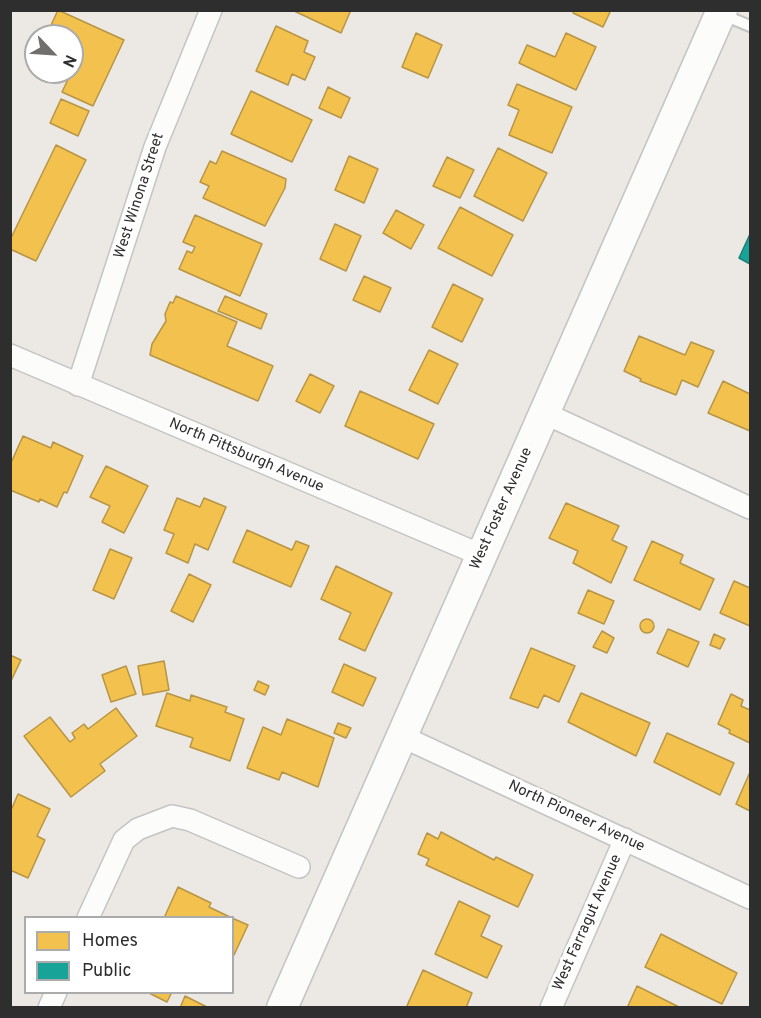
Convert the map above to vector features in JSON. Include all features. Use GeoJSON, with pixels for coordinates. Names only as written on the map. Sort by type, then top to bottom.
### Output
{"type":"FeatureCollection","features":[{"type":"Feature","properties":{"kind":"street","name":"West Winona Street"},"geometry":{"type":"LineString","coordinates":[[78,385],[155,147],[211,10]]}},
{"type":"Feature","properties":{"kind":"street","name":"West Foster Avenue"},"geometry":{"type":"LineString","coordinates":[[282,1008],[721,12]]}},
{"type":"Feature","properties":{"kind":"street","name":"North Pittsburgh Avenue"},"geometry":{"type":"LineString","coordinates":[[10,355],[482,555]]}},
{"type":"Feature","properties":{"kind":"street"},"geometry":{"type":"LineString","coordinates":[[544,413],[750,508]]}},
{"type":"Feature","properties":{"kind":"street","name":"North Pioneer Avenue"},"geometry":{"type":"LineString","coordinates":[[401,736],[750,898]]}},
{"type":"Feature","properties":{"kind":"street"},"geometry":{"type":"LineString","coordinates":[[89,916],[124,840],[138,828],[172,816],[190,820],[299,867]]}},
{"type":"Feature","properties":{"kind":"street","name":"West Farragut Avenue"},"geometry":{"type":"LineString","coordinates":[[551,1008],[625,839]]}},
{"type":"Feature","properties":{"kind":"street"},"geometry":{"type":"LineString","coordinates":[[49,1008],[56,994]]}},
{"type":"Feature","properties":{"kind":"lane"},"geometry":{"type":"LineString","coordinates":[[721,12],[750,26]]}},
{"type":"Feature","properties":{"kind":"building: Homes"},"geometry":{"type":"Polygon","coordinates":[[[58,10],[124,40],[93,106],[62,92],[66,84],[84,84],[84,24],[52,24],[58,10]]]}},
{"type":"Feature","properties":{"kind":"building: Homes"},"geometry":{"type":"Polygon","coordinates":[[[292,10],[351,10],[341,33],[292,10]]]}},
{"type":"Feature","properties":{"kind":"building: Homes"},"geometry":{"type":"Polygon","coordinates":[[[574,10],[611,10],[603,27],[573,13],[574,10]]]}},
{"type":"Feature","properties":{"kind":"building: Homes"},"geometry":{"type":"Polygon","coordinates":[[[276,26],[308,41],[304,52],[315,57],[305,80],[292,74],[288,85],[256,71],[276,26]]]}},
{"type":"Feature","properties":{"kind":"building: Homes"},"geometry":{"type":"Polygon","coordinates":[[[416,33],[442,45],[428,78],[402,67],[416,33]]]}},
{"type":"Feature","properties":{"kind":"building: Homes"},"geometry":{"type":"Polygon","coordinates":[[[566,33],[596,47],[576,90],[519,63],[527,45],[555,57],[566,33]]]}},
{"type":"Feature","properties":{"kind":"building: Homes"},"geometry":{"type":"Polygon","coordinates":[[[517,84],[572,107],[552,153],[509,135],[519,110],[508,105],[517,84]]]}},
{"type":"Feature","properties":{"kind":"building: Homes"},"geometry":{"type":"Polygon","coordinates":[[[328,87],[350,98],[341,118],[319,108],[328,87]]]}},
{"type":"Feature","properties":{"kind":"building: Homes"},"geometry":{"type":"Polygon","coordinates":[[[251,91],[312,120],[292,162],[231,134],[251,91]]]}},
{"type":"Feature","properties":{"kind":"building: Homes"},"geometry":{"type":"Polygon","coordinates":[[[61,99],[89,111],[78,136],[50,123],[61,99]]]}},
{"type":"Feature","properties":{"kind":"building: Homes"},"geometry":{"type":"Polygon","coordinates":[[[56,145],[86,160],[36,261],[10,249],[10,240],[56,145]]]}},
{"type":"Feature","properties":{"kind":"building: Homes"},"geometry":{"type":"Polygon","coordinates":[[[498,148],[547,173],[523,221],[474,196],[498,148]]]}},
{"type":"Feature","properties":{"kind":"building: Homes"},"geometry":{"type":"Polygon","coordinates":[[[222,151],[286,179],[285,188],[265,226],[203,198],[209,186],[200,182],[210,161],[216,164],[222,151]]]}},
{"type":"Feature","properties":{"kind":"building: Homes"},"geometry":{"type":"Polygon","coordinates":[[[349,156],[378,169],[364,203],[335,190],[349,156]]]}},
{"type":"Feature","properties":{"kind":"building: Homes"},"geometry":{"type":"Polygon","coordinates":[[[447,157],[474,170],[460,198],[433,186],[447,157]]]}},
{"type":"Feature","properties":{"kind":"building: Homes"},"geometry":{"type":"Polygon","coordinates":[[[460,207],[513,235],[492,276],[438,248],[460,207]]]}},
{"type":"Feature","properties":{"kind":"building: Homes"},"geometry":{"type":"Polygon","coordinates":[[[396,210],[424,225],[411,249],[383,233],[396,210]]]}},
{"type":"Feature","properties":{"kind":"building: Homes"},"geometry":{"type":"Polygon","coordinates":[[[195,215],[262,244],[240,296],[179,269],[187,251],[192,253],[195,247],[183,242],[195,215]]]}},
{"type":"Feature","properties":{"kind":"building: Homes"},"geometry":{"type":"Polygon","coordinates":[[[335,224],[361,236],[346,271],[320,259],[335,224]]]}},
{"type":"Feature","properties":{"kind":"building: Homes"},"geometry":{"type":"Polygon","coordinates":[[[364,276],[391,288],[380,312],[353,300],[364,276]]]}},
{"type":"Feature","properties":{"kind":"building: Homes"},"geometry":{"type":"Polygon","coordinates":[[[453,284],[483,299],[462,342],[432,327],[453,284]]]}},
{"type":"Feature","properties":{"kind":"building: Homes"},"geometry":{"type":"Polygon","coordinates":[[[176,296],[237,322],[227,346],[273,366],[258,401],[150,355],[152,344],[166,321],[165,314],[170,302],[173,303],[176,296]]]}},
{"type":"Feature","properties":{"kind":"building: Homes"},"geometry":{"type":"Polygon","coordinates":[[[225,296],[267,314],[261,329],[218,311],[225,296]]]}},
{"type":"Feature","properties":{"kind":"building: Homes"},"geometry":{"type":"Polygon","coordinates":[[[639,336],[685,355],[691,342],[714,351],[698,387],[682,380],[676,395],[640,381],[641,379],[624,371],[639,336]]]}},
{"type":"Feature","properties":{"kind":"building: Homes"},"geometry":{"type":"Polygon","coordinates":[[[429,350],[458,364],[438,404],[409,390],[429,350]]]}},
{"type":"Feature","properties":{"kind":"building: Homes"},"geometry":{"type":"Polygon","coordinates":[[[310,374],[334,386],[320,413],[296,401],[310,374]]]}},
{"type":"Feature","properties":{"kind":"building: Homes"},"geometry":{"type":"Polygon","coordinates":[[[723,381],[750,394],[750,431],[708,413],[723,381]]]}},
{"type":"Feature","properties":{"kind":"building: Homes"},"geometry":{"type":"Polygon","coordinates":[[[360,391],[434,424],[418,459],[345,426],[360,391]]]}},
{"type":"Feature","properties":{"kind":"building: Homes"},"geometry":{"type":"Polygon","coordinates":[[[23,436],[51,448],[53,442],[83,456],[67,493],[64,492],[57,507],[10,490],[10,465],[23,436]]]}},
{"type":"Feature","properties":{"kind":"building: Homes"},"geometry":{"type":"Polygon","coordinates":[[[106,466],[148,486],[124,533],[102,522],[110,506],[90,497],[106,466]]]}},
{"type":"Feature","properties":{"kind":"building: Homes"},"geometry":{"type":"Polygon","coordinates":[[[177,498],[200,507],[204,498],[226,507],[208,550],[195,544],[188,563],[166,553],[174,534],[164,530],[177,498]]]}},
{"type":"Feature","properties":{"kind":"building: Homes"},"geometry":{"type":"Polygon","coordinates":[[[566,503],[619,526],[612,540],[627,547],[611,583],[573,563],[578,551],[549,538],[566,503]]]}},
{"type":"Feature","properties":{"kind":"building: Homes"},"geometry":{"type":"Polygon","coordinates":[[[247,530],[292,550],[296,541],[309,546],[291,587],[233,562],[247,530]]]}},
{"type":"Feature","properties":{"kind":"building: Homes"},"geometry":{"type":"Polygon","coordinates":[[[652,541],[683,555],[680,563],[714,579],[700,610],[634,580],[652,541]]]}},
{"type":"Feature","properties":{"kind":"building: Homes"},"geometry":{"type":"Polygon","coordinates":[[[110,549],[132,558],[114,599],[93,590],[110,549]]]}},
{"type":"Feature","properties":{"kind":"building: Homes"},"geometry":{"type":"Polygon","coordinates":[[[336,566],[392,593],[365,651],[339,639],[351,613],[321,599],[336,566]]]}},
{"type":"Feature","properties":{"kind":"building: Homes"},"geometry":{"type":"Polygon","coordinates":[[[189,574],[211,585],[193,622],[171,611],[189,574]]]}},
{"type":"Feature","properties":{"kind":"building: Homes"},"geometry":{"type":"Polygon","coordinates":[[[734,581],[750,588],[750,626],[720,613],[734,581]]]}},
{"type":"Feature","properties":{"kind":"building: Homes"},"geometry":{"type":"Polygon","coordinates":[[[588,590],[614,601],[604,624],[578,613],[588,590]]]}},
{"type":"Feature","properties":{"kind":"building: Homes"},"geometry":{"type":"Polygon","coordinates":[[[644,619],[650,619],[654,626],[650,633],[644,633],[640,629],[640,623],[644,619]]]}},
{"type":"Feature","properties":{"kind":"building: Homes"},"geometry":{"type":"Polygon","coordinates":[[[668,629],[699,642],[688,667],[657,653],[668,629]]]}},
{"type":"Feature","properties":{"kind":"building: Homes"},"geometry":{"type":"Polygon","coordinates":[[[602,631],[614,638],[607,653],[593,647],[602,631]]]}},
{"type":"Feature","properties":{"kind":"building: Homes"},"geometry":{"type":"Polygon","coordinates":[[[714,634],[725,639],[720,649],[710,645],[714,634]]]}},
{"type":"Feature","properties":{"kind":"building: Homes"},"geometry":{"type":"Polygon","coordinates":[[[531,648],[575,666],[559,702],[544,695],[538,708],[510,698],[531,648]]]}},
{"type":"Feature","properties":{"kind":"building: Homes"},"geometry":{"type":"Polygon","coordinates":[[[10,655],[21,660],[10,683],[10,655]]]}},
{"type":"Feature","properties":{"kind":"building: Homes"},"geometry":{"type":"Polygon","coordinates":[[[164,661],[169,690],[143,695],[138,666],[164,661]]]}},
{"type":"Feature","properties":{"kind":"building: Homes"},"geometry":{"type":"Polygon","coordinates":[[[344,664],[376,678],[363,706],[332,692],[344,664]]]}},
{"type":"Feature","properties":{"kind":"building: Homes"},"geometry":{"type":"Polygon","coordinates":[[[126,666],[136,694],[111,702],[102,675],[126,666]]]}},
{"type":"Feature","properties":{"kind":"building: Homes"},"geometry":{"type":"Polygon","coordinates":[[[258,681],[269,686],[265,695],[254,690],[258,681]]]}},
{"type":"Feature","properties":{"kind":"building: Homes"},"geometry":{"type":"Polygon","coordinates":[[[167,693],[190,701],[191,695],[227,707],[225,712],[244,719],[230,761],[190,747],[193,738],[156,726],[167,693]]]}},
{"type":"Feature","properties":{"kind":"building: Homes"},"geometry":{"type":"Polygon","coordinates":[[[581,693],[650,723],[636,756],[568,722],[581,693]]]}},
{"type":"Feature","properties":{"kind":"building: Homes"},"geometry":{"type":"Polygon","coordinates":[[[731,694],[743,700],[741,706],[750,710],[750,743],[729,733],[730,730],[718,724],[731,694]]]}},
{"type":"Feature","properties":{"kind":"building: Homes"},"geometry":{"type":"Polygon","coordinates":[[[116,708],[137,736],[100,764],[105,771],[71,797],[24,736],[50,717],[70,742],[75,738],[72,733],[84,724],[88,729],[116,708]]]}},
{"type":"Feature","properties":{"kind":"building: Homes"},"geometry":{"type":"Polygon","coordinates":[[[287,719],[334,738],[318,787],[282,772],[279,780],[247,768],[263,727],[281,735],[287,719]]]}},
{"type":"Feature","properties":{"kind":"building: Homes"},"geometry":{"type":"Polygon","coordinates":[[[338,723],[351,728],[346,738],[334,733],[338,723]]]}},
{"type":"Feature","properties":{"kind":"building: Homes"},"geometry":{"type":"Polygon","coordinates":[[[667,733],[734,763],[720,795],[654,762],[667,733]]]}},
{"type":"Feature","properties":{"kind":"building: Homes"},"geometry":{"type":"Polygon","coordinates":[[[750,772],[750,811],[736,804],[750,772]]]}},
{"type":"Feature","properties":{"kind":"building: Homes"},"geometry":{"type":"Polygon","coordinates":[[[18,794],[50,809],[37,836],[45,840],[28,878],[10,870],[10,807],[12,808],[18,794]]]}},
{"type":"Feature","properties":{"kind":"building: Homes"},"geometry":{"type":"Polygon","coordinates":[[[441,832],[494,860],[496,857],[533,875],[518,907],[426,865],[429,859],[418,854],[427,833],[438,839],[441,832]]]}},
{"type":"Feature","properties":{"kind":"building: Homes"},"geometry":{"type":"Polygon","coordinates":[[[178,887],[211,903],[209,907],[228,916],[165,916],[178,887]]]}},
{"type":"Feature","properties":{"kind":"building: Homes"},"geometry":{"type":"Polygon","coordinates":[[[459,901],[490,916],[481,936],[502,946],[487,978],[435,954],[459,901]]]}},
{"type":"Feature","properties":{"kind":"building: Homes"},"geometry":{"type":"Polygon","coordinates":[[[234,919],[248,925],[234,955],[234,919]]]}},
{"type":"Feature","properties":{"kind":"building: Homes"},"geometry":{"type":"Polygon","coordinates":[[[661,934],[737,973],[722,1004],[645,967],[661,934]]]}},
{"type":"Feature","properties":{"kind":"building: Homes"},"geometry":{"type":"Polygon","coordinates":[[[423,970],[472,993],[466,1008],[406,1008],[423,970]]]}},
{"type":"Feature","properties":{"kind":"building: Homes"},"geometry":{"type":"Polygon","coordinates":[[[637,986],[681,1008],[627,1008],[637,986]]]}},
{"type":"Feature","properties":{"kind":"building: Homes"},"geometry":{"type":"Polygon","coordinates":[[[151,994],[171,994],[167,1002],[151,994]]]}},
{"type":"Feature","properties":{"kind":"building: Homes"},"geometry":{"type":"Polygon","coordinates":[[[185,996],[209,1008],[180,1008],[185,996]]]}},
{"type":"Feature","properties":{"kind":"building: Public"},"geometry":{"type":"Polygon","coordinates":[[[750,234],[750,264],[739,258],[750,234]]]}}]}
